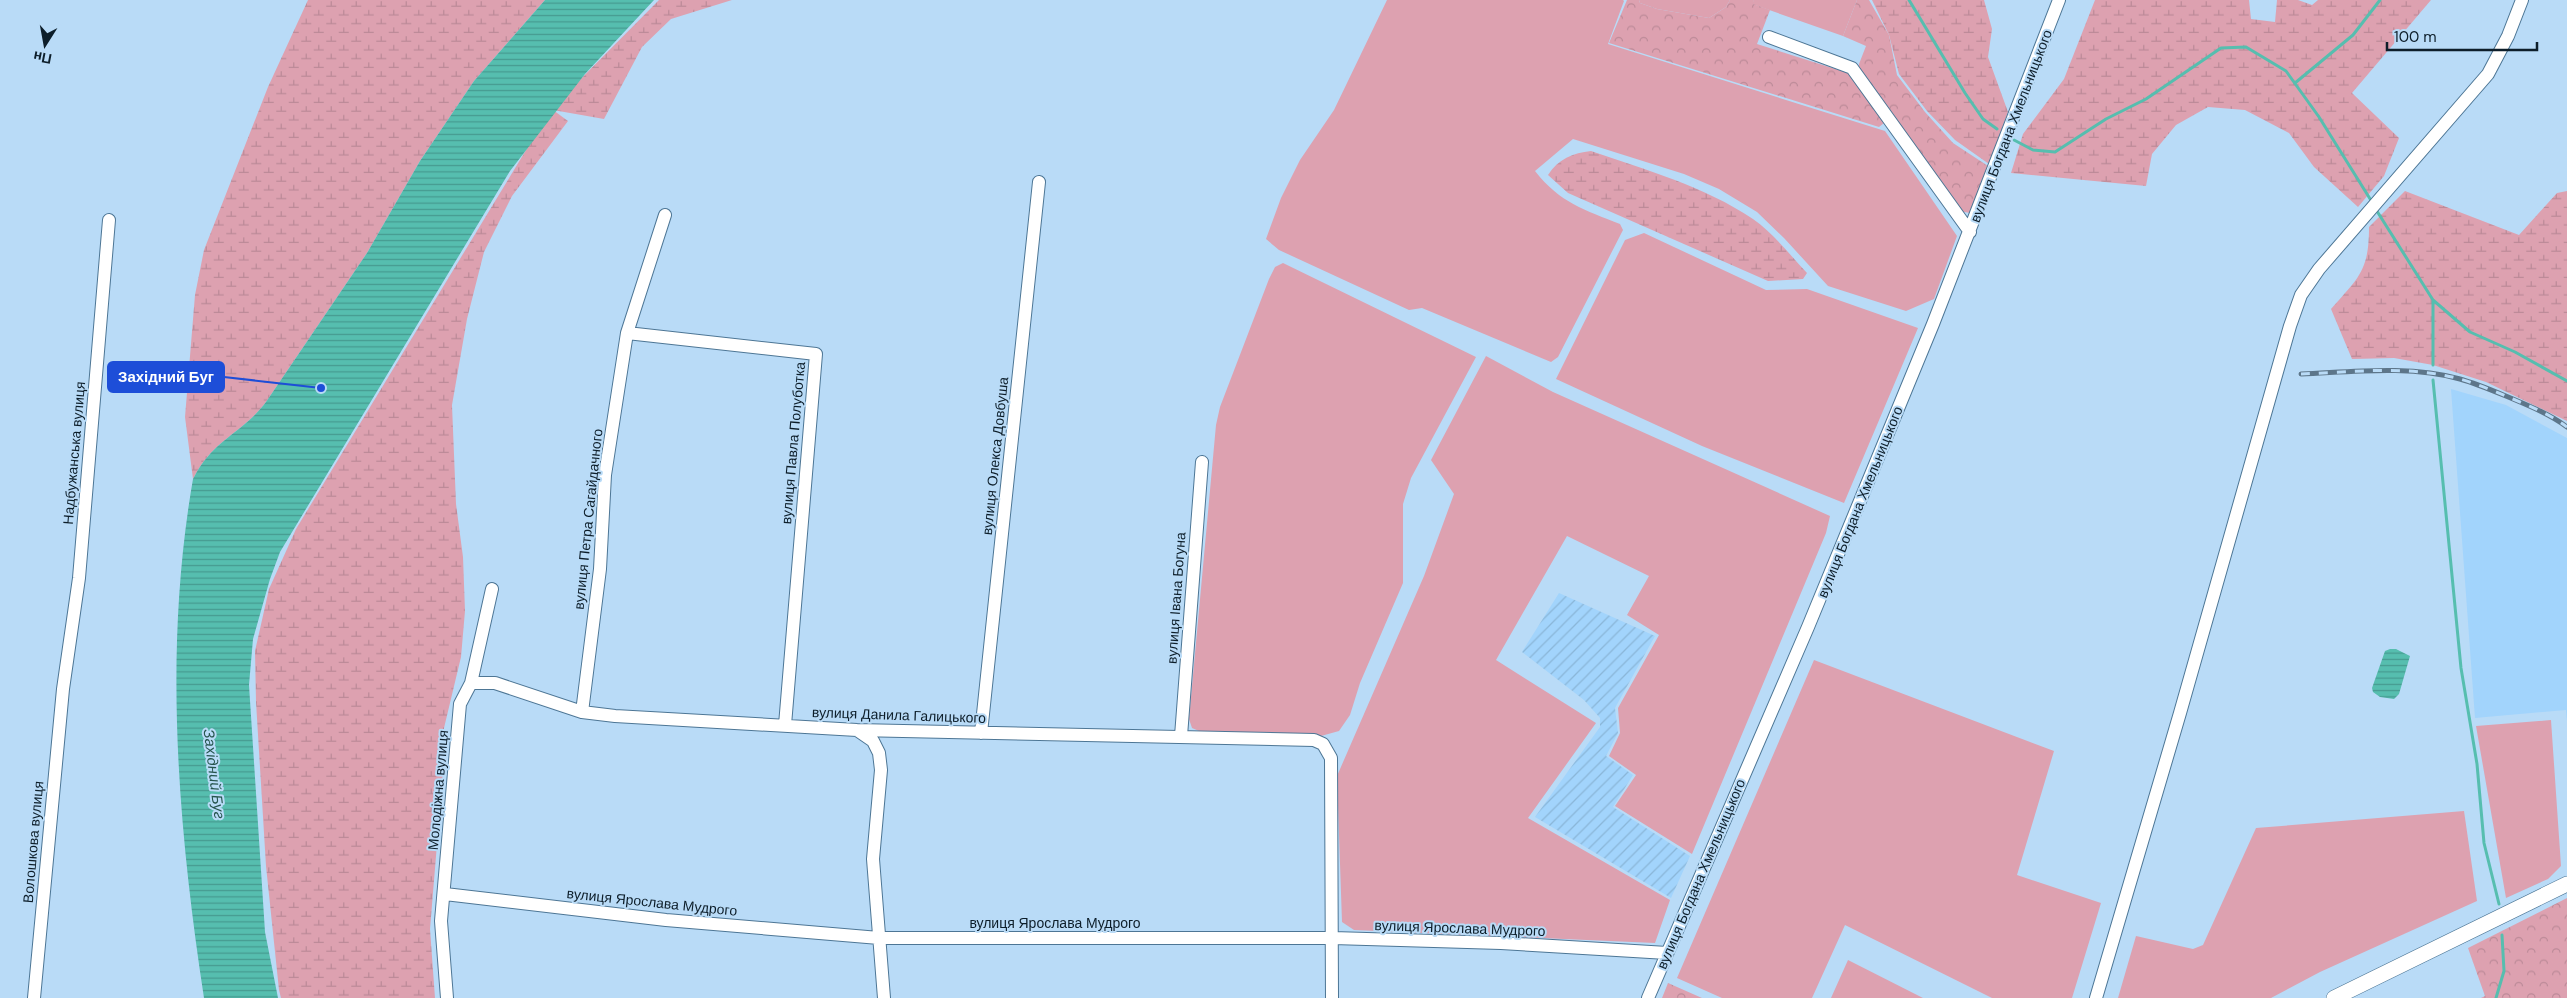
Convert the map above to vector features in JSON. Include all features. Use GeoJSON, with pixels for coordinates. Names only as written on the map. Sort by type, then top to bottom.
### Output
{"type":"FeatureCollection","features":[{"type":"Feature","properties":{"kind":"street","name":"вулиця Богдана Хмельницького"},"geometry":{"type":"LineString","coordinates":[[1648,998],[1812,618],[1970,232],[2003,140],[2059,0]]}},
{"type":"Feature","properties":{"kind":"street"},"geometry":{"type":"LineString","coordinates":[[2096,998],[2180,713],[2290,326],[2306,288],[2319,268],[2488,74],[2508,36],[2522,0]]}},
{"type":"Feature","properties":{"kind":"street"},"geometry":{"type":"LineString","coordinates":[[1770,37],[1852,68],[1970,232]]}},
{"type":"Feature","properties":{"kind":"street","name":"вулиця Олекса Довбуша"},"geometry":{"type":"LineString","coordinates":[[981,733],[1039,182]]}},
{"type":"Feature","properties":{"kind":"street","name":"вулиця Петра Сагайдачного"},"geometry":{"type":"LineString","coordinates":[[582,712],[600,569],[605,475],[627,332],[665,215]]}},
{"type":"Feature","properties":{"kind":"street","name":"Надбужанська вулиця"},"geometry":{"type":"LineString","coordinates":[[63,689],[79,578],[108,220]]}},
{"type":"Feature","properties":{"kind":"street","name":"вулиця Павла Полуботка"},"geometry":{"type":"LineString","coordinates":[[627,332],[816,354],[785,725]]}},
{"type":"Feature","properties":{"kind":"street","name":"вулиця Івана Богуна"},"geometry":{"type":"LineString","coordinates":[[1181,736],[1202,462]]}},
{"type":"Feature","properties":{"kind":"street","name":"Молодіжна вулиця"},"geometry":{"type":"LineString","coordinates":[[447,998],[440,921],[445,894],[460,704],[470,683],[492,589]]}},
{"type":"Feature","properties":{"kind":"street","name":"вулиця Данила Галицького"},"geometry":{"type":"LineString","coordinates":[[470,683],[494,684],[582,712],[615,716],[857,730],[1314,740],[1323,744],[1328,750],[1332,763],[1333,938]]}},
{"type":"Feature","properties":{"kind":"street","name":"Волошкова вулиця"},"geometry":{"type":"LineString","coordinates":[[34,998],[63,689]]}},
{"type":"Feature","properties":{"kind":"street"},"geometry":{"type":"LineString","coordinates":[[857,730],[873,741],[878,753],[881,770],[873,859],[884,998]]}},
{"type":"Feature","properties":{"kind":"street"},"geometry":{"type":"LineString","coordinates":[[2334,998],[2567,884]]}},
{"type":"Feature","properties":{"kind":"street","name":"вулиця Ярослава Мудрого"},"geometry":{"type":"LineString","coordinates":[[445,894],[666,920],[879,938],[1333,938],[1501,943],[1667,953]]}},
{"type":"Feature","properties":{"kind":"street"},"geometry":{"type":"LineString","coordinates":[[1332,998],[1333,938]]}},
{"type":"Feature","properties":{"kind":"shaded area"},"geometry":{"type":"Polygon","coordinates":[[[2451,389],[2506,405],[2567,438],[2567,721],[2566,710],[2475,718],[2451,389]]]}},
{"type":"Feature","properties":{"kind":"shaded area"},"geometry":{"type":"Polygon","coordinates":[[[1559,593],[1655,636],[1615,708],[1618,733],[1606,756],[1633,775],[1613,807],[1690,856],[1671,898],[1535,817],[1600,727],[1600,718],[1584,700],[1522,652],[1559,593]]]}},
{"type":"Feature","properties":{"kind":"green space"},"geometry":{"type":"Polygon","coordinates":[[[308,0],[545,0],[474,81],[420,161],[367,253],[266,402],[257,413],[209,455],[193,479],[185,417],[195,295],[204,250],[268,87],[308,0]]]}},
{"type":"Feature","properties":{"kind":"green space"},"geometry":{"type":"Polygon","coordinates":[[[659,0],[732,0],[671,19],[642,47],[604,119],[553,110],[568,121],[512,196],[484,252],[467,319],[452,405],[456,504],[463,557],[465,611],[461,657],[444,728],[444,759],[430,929],[435,998],[281,998],[266,866],[256,702],[255,651],[269,589],[296,529],[551,109],[659,0]]]}},
{"type":"Feature","properties":{"kind":"green space"},"geometry":{"type":"Polygon","coordinates":[[[1387,0],[1623,0],[1608,44],[1885,131],[1957,236],[1934,299],[1906,311],[1828,286],[1757,212],[1719,189],[1684,174],[1573,139],[1535,171],[1544,182],[1564,198],[1584,210],[1620,224],[1623,230],[1558,357],[1551,362],[1422,308],[1409,310],[1279,250],[1266,239],[1281,198],[1300,160],[1334,110],[1387,0]]]}},
{"type":"Feature","properties":{"kind":"green space"},"geometry":{"type":"Polygon","coordinates":[[[1627,0],[1639,0],[1640,3],[1657,9],[1709,18],[1726,7],[1730,0],[1754,0],[1753,4],[1770,10],[1757,44],[1848,73],[1884,123],[1879,127],[1609,43],[1627,0]]]}},
{"type":"Feature","properties":{"kind":"green space"},"geometry":{"type":"Polygon","coordinates":[[[1639,0],[1730,0],[1726,7],[1709,18],[1657,9],[1640,3],[1639,0]]]}},
{"type":"Feature","properties":{"kind":"green space"},"geometry":{"type":"Polygon","coordinates":[[[1754,0],[1857,0],[1843,36],[1752,4],[1754,0]]]}},
{"type":"Feature","properties":{"kind":"green space"},"geometry":{"type":"Polygon","coordinates":[[[1857,0],[1869,0],[1889,35],[1897,75],[1925,112],[1953,143],[1988,166],[1970,213],[1959,211],[1859,71],[1859,64],[1866,46],[1843,36],[1857,0]]]}},
{"type":"Feature","properties":{"kind":"green space"},"geometry":{"type":"Polygon","coordinates":[[[1872,0],[1984,0],[1992,29],[1988,57],[2008,112],[1989,164],[1955,140],[1927,111],[1899,74],[1889,35],[1872,0]]]}},
{"type":"Feature","properties":{"kind":"green space"},"geometry":{"type":"Polygon","coordinates":[[[2095,0],[2249,0],[2251,19],[2275,22],[2277,0],[2298,0],[2312,5],[2318,0],[2431,0],[2352,93],[2399,138],[2384,176],[2358,207],[2314,167],[2289,133],[2245,110],[2208,107],[2176,125],[2152,154],[2146,186],[2011,173],[2023,134],[2064,79],[2095,0]]]}},
{"type":"Feature","properties":{"kind":"green space"},"geometry":{"type":"Polygon","coordinates":[[[1591,151],[1695,188],[1734,207],[1767,231],[1807,273],[1803,279],[1768,281],[1568,193],[1548,175],[1556,165],[1566,158],[1578,153],[1591,151]]]}},
{"type":"Feature","properties":{"kind":"green space"},"geometry":{"type":"Polygon","coordinates":[[[2405,191],[2519,235],[2557,193],[2567,191],[2567,421],[2486,382],[2433,365],[2394,358],[2352,359],[2331,309],[2355,281],[2364,264],[2369,242],[2369,227],[2405,191]]]}},
{"type":"Feature","properties":{"kind":"green space"},"geometry":{"type":"Polygon","coordinates":[[[1644,233],[1766,290],[1807,289],[1918,328],[1844,503],[1702,446],[1556,379],[1625,240],[1644,233]]]}},
{"type":"Feature","properties":{"kind":"green space"},"geometry":{"type":"Polygon","coordinates":[[[1283,263],[1476,357],[1411,478],[1403,504],[1403,583],[1360,683],[1350,715],[1339,731],[1321,736],[1199,731],[1192,728],[1189,719],[1216,425],[1220,407],[1269,279],[1275,267],[1283,263]]]}},
{"type":"Feature","properties":{"kind":"green space"},"geometry":{"type":"Polygon","coordinates":[[[1486,356],[1553,392],[1830,516],[1826,533],[1692,854],[1615,806],[1636,775],[1609,756],[1620,733],[1618,708],[1659,635],[1627,615],[1649,576],[1567,536],[1496,660],[1596,723],[1528,818],[1670,900],[1655,943],[1354,930],[1342,922],[1337,776],[1424,576],[1454,494],[1431,460],[1486,356]]]}},
{"type":"Feature","properties":{"kind":"green space"},"geometry":{"type":"Polygon","coordinates":[[[1814,660],[2054,751],[2017,875],[2101,903],[2072,998],[1992,998],[1845,925],[1812,998],[1722,998],[1677,978],[1814,660]]]}},
{"type":"Feature","properties":{"kind":"green space"},"geometry":{"type":"Polygon","coordinates":[[[2551,720],[2561,866],[2548,879],[2506,898],[2476,726],[2551,720]]]}},
{"type":"Feature","properties":{"kind":"green space"},"geometry":{"type":"Polygon","coordinates":[[[2464,811],[2477,901],[2320,972],[2271,998],[2118,998],[2136,936],[2193,949],[2203,945],[2256,828],[2464,811]]]}},
{"type":"Feature","properties":{"kind":"green space"},"geometry":{"type":"Polygon","coordinates":[[[2567,898],[2567,998],[2481,998],[2485,996],[2468,948],[2567,898]]]}},
{"type":"Feature","properties":{"kind":"green space"},"geometry":{"type":"Polygon","coordinates":[[[1848,960],[1923,998],[1831,998],[1848,960]]]}},
{"type":"Feature","properties":{"kind":"green space"},"geometry":{"type":"Polygon","coordinates":[[[1668,983],[1702,998],[1662,998],[1668,983]]]}},
{"type":"Feature","properties":{"kind":"water"},"geometry":{"type":"Polygon","coordinates":[[[545,0],[654,0],[585,74],[510,171],[280,552],[270,579],[253,639],[249,685],[265,932],[278,998],[204,998],[187,869],[181,804],[176,674],[178,609],[193,479],[209,455],[257,413],[266,402],[367,253],[420,161],[474,81],[545,0]]]}},
{"type":"Feature","properties":{"kind":"water"},"geometry":{"type":"Polygon","coordinates":[[[2396,649],[2410,656],[2399,694],[2394,699],[2380,697],[2373,692],[2372,688],[2385,651],[2396,649]]]}},
{"type":"Feature","properties":{"kind":"waterway"},"geometry":{"type":"LineString","coordinates":[[1909,0],[1965,93],[1983,119],[1997,129]]}},
{"type":"Feature","properties":{"kind":"waterway"},"geometry":{"type":"LineString","coordinates":[[2295,83],[2353,35],[2380,0]]}},
{"type":"Feature","properties":{"kind":"waterway"},"geometry":{"type":"LineString","coordinates":[[2014,140],[2033,150],[2055,152],[2106,119],[2146,99],[2221,48],[2246,47],[2286,71],[2319,117],[2372,202]]}},
{"type":"Feature","properties":{"kind":"waterway"},"geometry":{"type":"LineString","coordinates":[[2375,208],[2433,300],[2470,332],[2515,352],[2567,381]]}},
{"type":"Feature","properties":{"kind":"waterway"},"geometry":{"type":"LineString","coordinates":[[2433,301],[2433,365]]}},
{"type":"Feature","properties":{"kind":"waterway"},"geometry":{"type":"LineString","coordinates":[[2433,380],[2461,668],[2477,764],[2484,843],[2499,904]]}},
{"type":"Feature","properties":{"kind":"waterway"},"geometry":{"type":"LineString","coordinates":[[2496,998],[2504,971],[2502,935]]}},
{"type":"Feature","properties":{"kind":"railway"},"geometry":{"type":"LineString","coordinates":[[2301,374],[2380,370],[2441,375],[2467,381],[2500,394],[2541,412],[2567,427]]}},
{"type":"Feature","properties":{"kind":"place","name":"Західний Буг"},"geometry":{"type":"Point","coordinates":[321,388]}}]}
